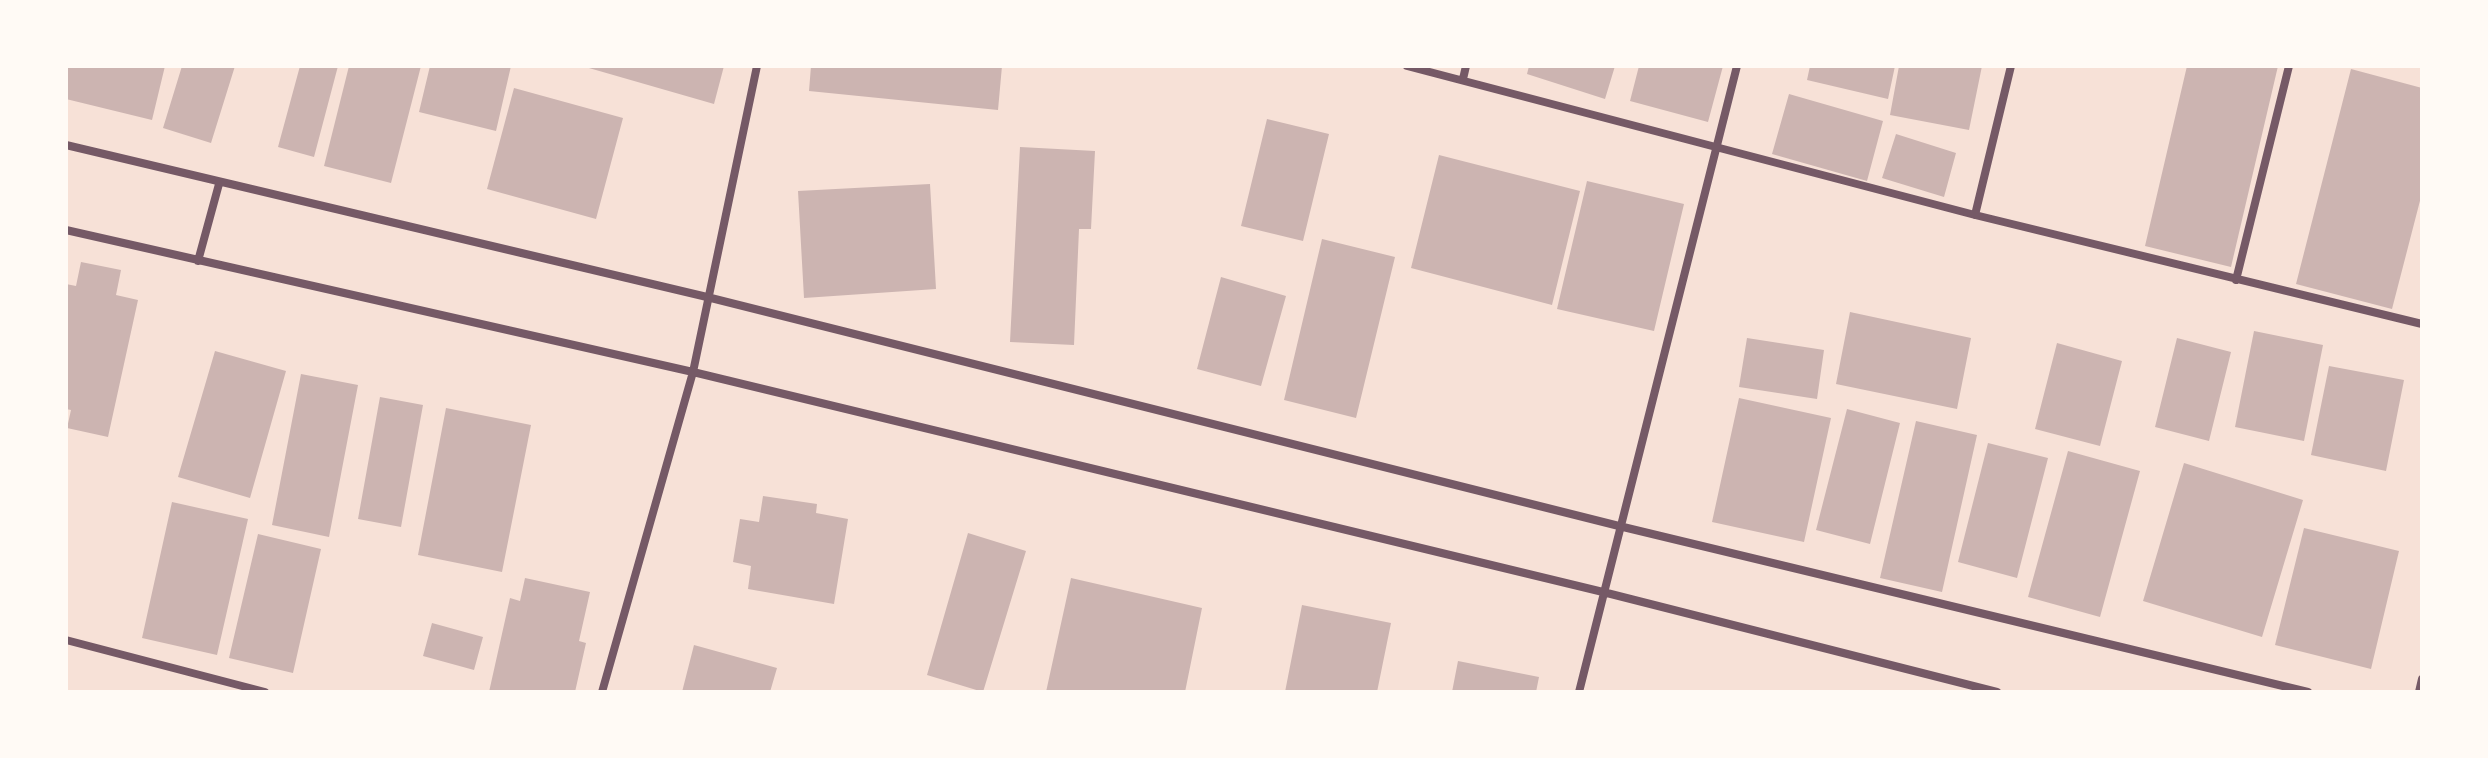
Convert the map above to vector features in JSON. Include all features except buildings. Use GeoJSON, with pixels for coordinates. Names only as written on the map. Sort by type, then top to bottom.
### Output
{"type":"FeatureCollection","features":[{"type":"Feature","properties":{"kind":"street"},"geometry":{"type":"LineString","coordinates":[[602,692],[693,372],[757,66]]}},
{"type":"Feature","properties":{"kind":"street"},"geometry":{"type":"LineString","coordinates":[[1407,66],[1975,215],[2422,324]]}},
{"type":"Feature","properties":{"kind":"street"},"geometry":{"type":"LineString","coordinates":[[1463,79],[1466,66]]}},
{"type":"Feature","properties":{"kind":"street"},"geometry":{"type":"LineString","coordinates":[[1579,692],[1737,66]]}},
{"type":"Feature","properties":{"kind":"street"},"geometry":{"type":"LineString","coordinates":[[1975,215],[2011,66]]}},
{"type":"Feature","properties":{"kind":"street"},"geometry":{"type":"LineString","coordinates":[[2236,280],[2289,66]]}},
{"type":"Feature","properties":{"kind":"street"},"geometry":{"type":"LineString","coordinates":[[66,145],[219,184],[707,297],[1619,526],[2308,692]]}},
{"type":"Feature","properties":{"kind":"street"},"geometry":{"type":"LineString","coordinates":[[198,261],[219,184]]}},
{"type":"Feature","properties":{"kind":"street"},"geometry":{"type":"LineString","coordinates":[[66,230],[693,372],[1603,592],[1997,692]]}},
{"type":"Feature","properties":{"kind":"street"},"geometry":{"type":"LineString","coordinates":[[66,640],[265,692]]}},
{"type":"Feature","properties":{"kind":"street"},"geometry":{"type":"LineString","coordinates":[[2419,692],[2422,679]]}}]}
